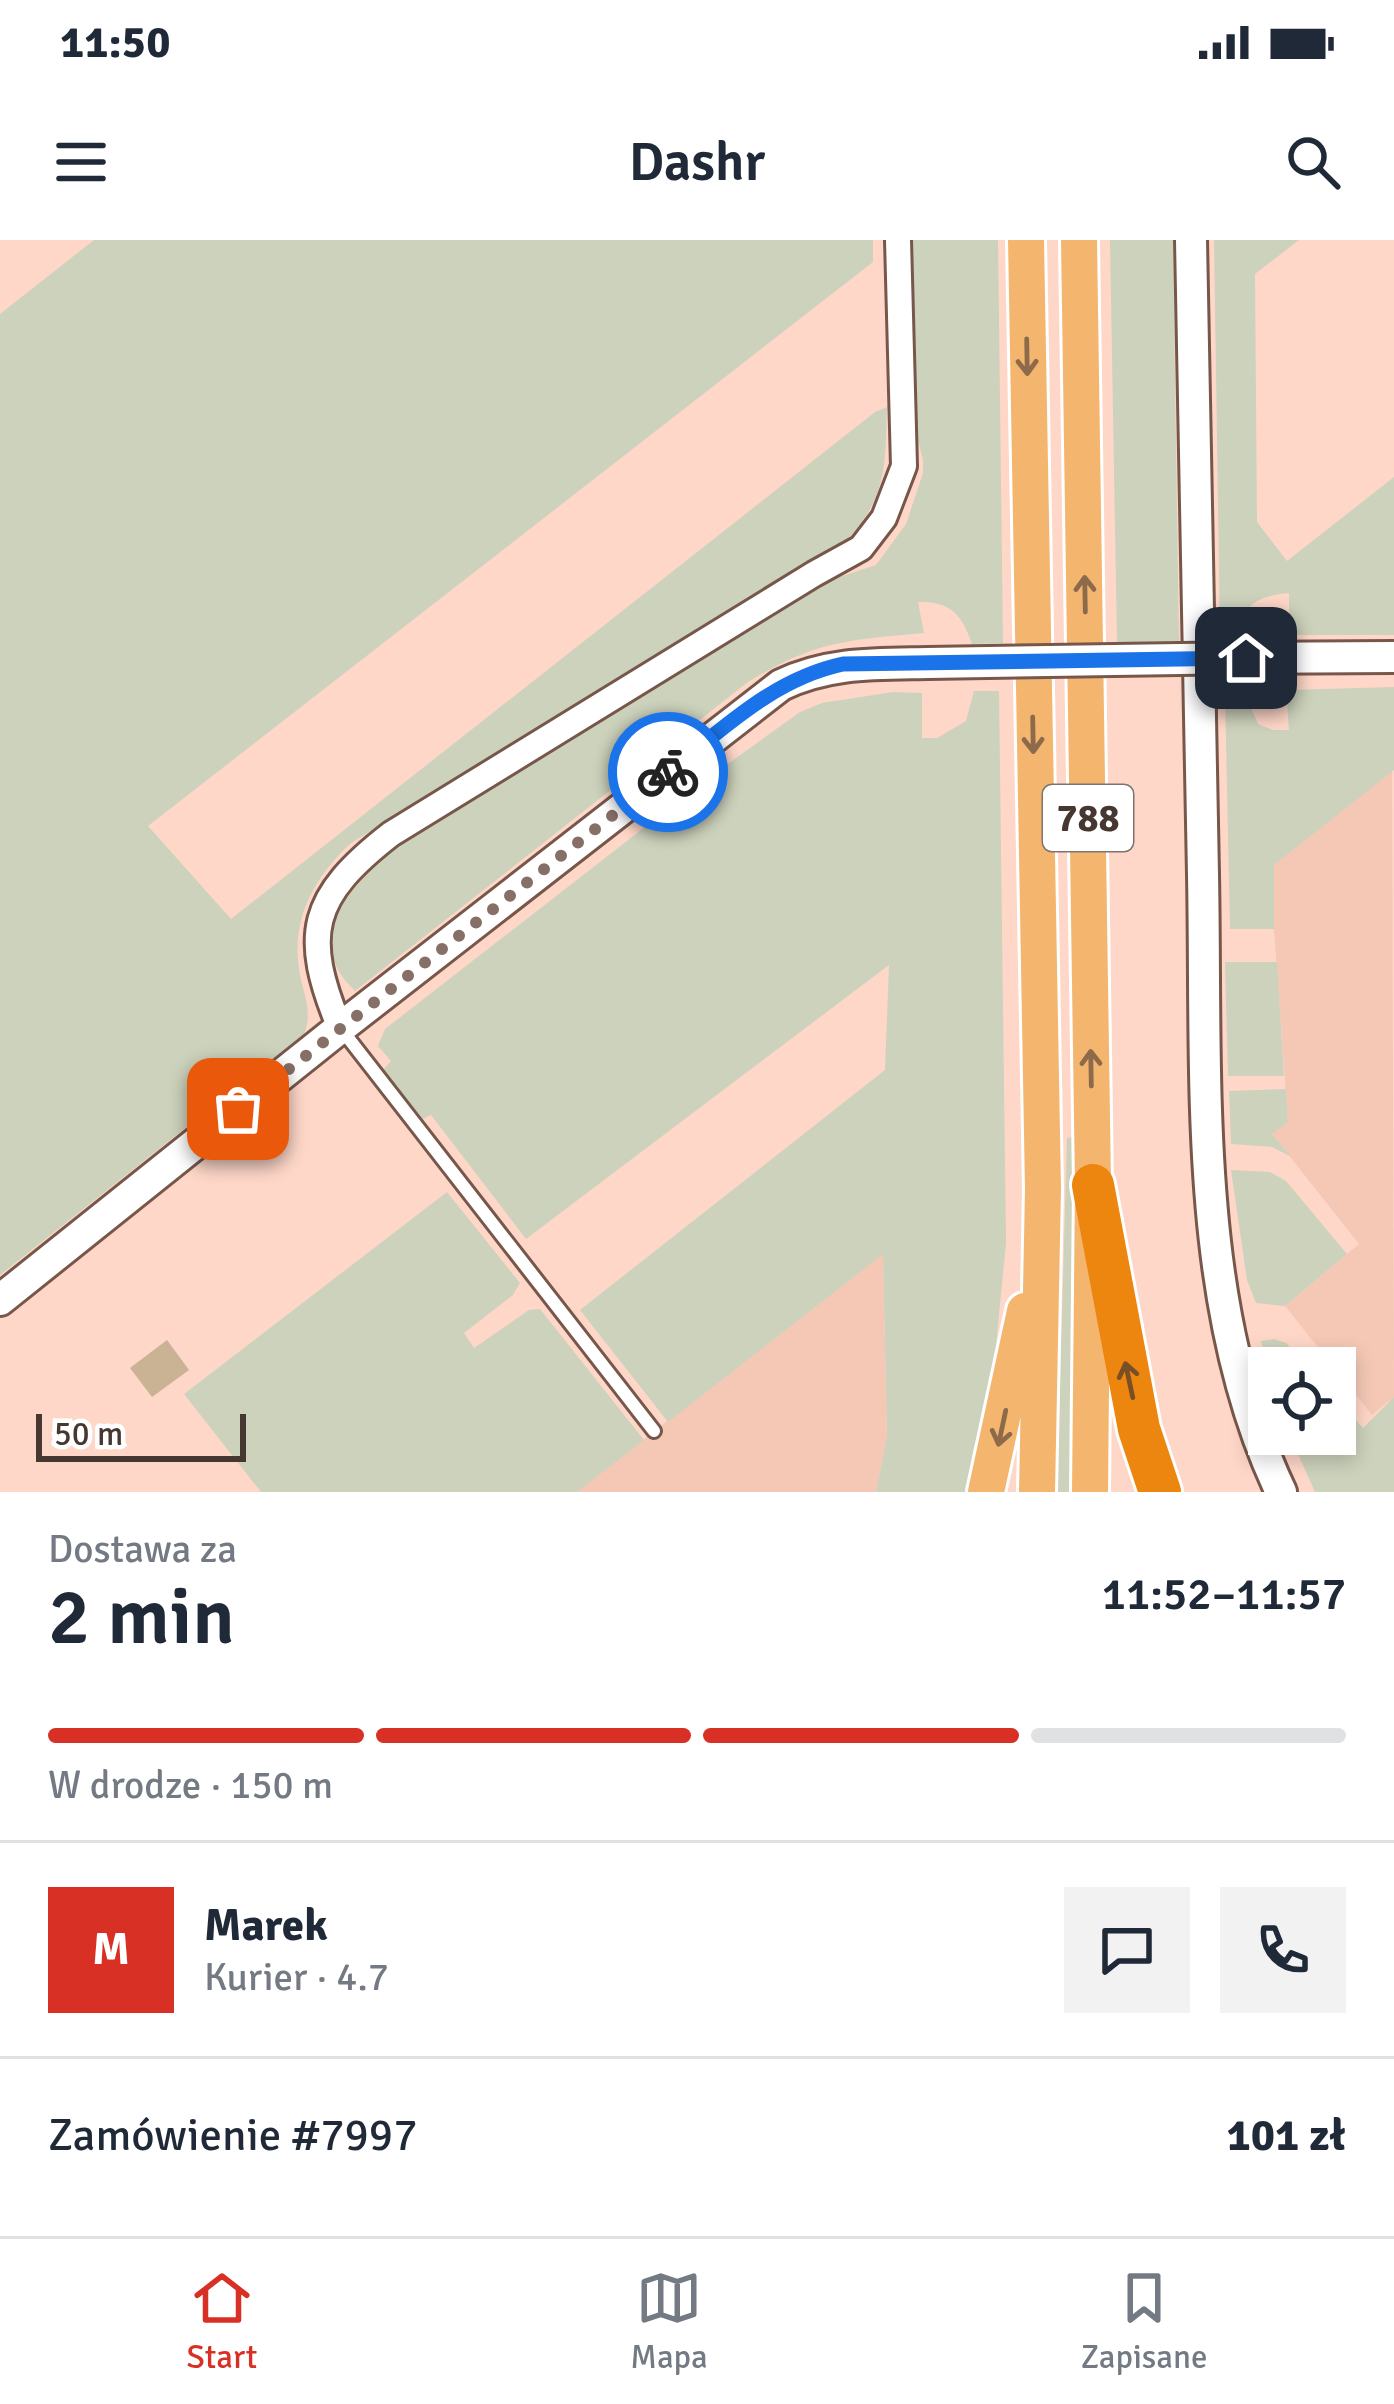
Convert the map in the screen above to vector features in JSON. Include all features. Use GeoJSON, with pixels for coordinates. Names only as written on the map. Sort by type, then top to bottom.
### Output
{"type":"FeatureCollection","features":[{"type":"Feature","properties":{"kind":"highway"},"geometry":{"type":"LineString","coordinates":[[1093,1185],[1139,1429],[1160,1492]]}},
{"type":"Feature","properties":{"kind":"main road","name":"788"},"geometry":{"type":"LineString","coordinates":[[1026,240],[1043,1189],[1036,1492]]}},
{"type":"Feature","properties":{"kind":"main road","name":"788"},"geometry":{"type":"LineString","coordinates":[[1079,240],[1093,1185],[1090,1492]]}},
{"type":"Feature","properties":{"kind":"main road"},"geometry":{"type":"LineString","coordinates":[[986,1492],[1024,1321],[1043,1189]]}},
{"type":"Feature","properties":{"kind":"street"},"geometry":{"type":"LineString","coordinates":[[340,1028],[327,996],[315,936],[327,899],[353,863],[411,822],[861,548],[884,518],[904,466],[898,240]]}},
{"type":"Feature","properties":{"kind":"street"},"geometry":{"type":"LineString","coordinates":[[1191,240],[1206,1031],[1215,1259],[1248,1405],[1281,1492]]}},
{"type":"Feature","properties":{"kind":"street"},"geometry":{"type":"LineString","coordinates":[[0,1300],[781,685],[808,672],[843,664],[1394,658]]}},
{"type":"Feature","properties":{"kind":"lane"},"geometry":{"type":"LineString","coordinates":[[340,1028],[654,1431]]}},
{"type":"Feature","properties":{"kind":"shaded area"},"geometry":{"type":"Polygon","coordinates":[[[1392,770],[1394,1397],[1372,1415],[1356,1395],[1356,1347],[1318,1347],[1285,1306],[1359,1244],[1272,1134],[1288,1121],[1274,865],[1392,770]]]}},
{"type":"Feature","properties":{"kind":"shaded area"},"geometry":{"type":"Polygon","coordinates":[[[883,1253],[887,1436],[876,1492],[576,1492],[883,1253]]]}},
{"type":"Feature","properties":{"kind":"green space"},"geometry":{"type":"Polygon","coordinates":[[[94,240],[873,240],[873,262],[148,826],[231,919],[887,407],[884,463],[870,509],[846,541],[351,843],[317,884],[302,916],[297,951],[308,1009],[304,1034],[0,1275],[0,314],[94,240]]]}},
{"type":"Feature","properties":{"kind":"green space"},"geometry":{"type":"Polygon","coordinates":[[[909,240],[998,240],[1003,643],[972,644],[953,611],[918,602],[924,633],[832,645],[772,668],[748,682],[355,991],[339,971],[332,932],[349,896],[395,848],[821,583],[876,565],[906,524],[923,473],[913,421],[909,240]]]}},
{"type":"Feature","properties":{"kind":"green space"},"geometry":{"type":"Polygon","coordinates":[[[1110,240],[1173,240],[1179,642],[1117,643],[1110,240]]]}},
{"type":"Feature","properties":{"kind":"green space"},"geometry":{"type":"Polygon","coordinates":[[[1214,240],[1299,240],[1255,274],[1257,522],[1287,561],[1394,477],[1394,635],[1289,635],[1289,593],[1253,604],[1243,617],[1238,637],[1220,637],[1214,240]]]}},
{"type":"Feature","properties":{"kind":"green space"},"geometry":{"type":"Polygon","coordinates":[[[1394,687],[1394,770],[1274,865],[1274,929],[1230,929],[1225,693],[1245,693],[1258,724],[1289,730],[1286,690],[1394,687]]]}},
{"type":"Feature","properties":{"kind":"green space"},"geometry":{"type":"Polygon","coordinates":[[[974,691],[999,691],[1006,1243],[990,1408],[968,1492],[876,1492],[887,1436],[883,1254],[668,1422],[580,1310],[885,1070],[889,965],[526,1239],[431,1115],[423,1119],[383,1070],[391,1061],[378,1046],[385,1029],[800,712],[822,703],[893,692],[922,693],[922,738],[937,738],[966,721],[974,691]]]}},
{"type":"Feature","properties":{"kind":"green space"},"geometry":{"type":"Polygon","coordinates":[[[1225,962],[1277,962],[1284,1076],[1228,1076],[1225,962]]]}},
{"type":"Feature","properties":{"kind":"green space"},"geometry":{"type":"Polygon","coordinates":[[[1286,1089],[1288,1122],[1272,1134],[1290,1156],[1272,1147],[1231,1144],[1229,1091],[1286,1089]]]}},
{"type":"Feature","properties":{"kind":"green space"},"geometry":{"type":"Polygon","coordinates":[[[1073,1137],[1072,1492],[1057,1492],[1067,1138],[1073,1137]]]}},
{"type":"Feature","properties":{"kind":"green space"},"geometry":{"type":"Polygon","coordinates":[[[1231,1170],[1270,1172],[1286,1181],[1347,1254],[1285,1306],[1256,1303],[1247,1280],[1231,1170]]]}},
{"type":"Feature","properties":{"kind":"green space"},"geometry":{"type":"Polygon","coordinates":[[[447,1192],[520,1283],[513,1295],[464,1333],[474,1348],[529,1310],[540,1309],[644,1440],[577,1492],[261,1492],[184,1394],[447,1192]]]}},
{"type":"Feature","properties":{"kind":"green space"},"geometry":{"type":"Polygon","coordinates":[[[1274,1339],[1290,1347],[1263,1347],[1261,1341],[1274,1339]]]}},
{"type":"Feature","properties":{"kind":"green space"},"geometry":{"type":"Polygon","coordinates":[[[1394,1397],[1394,1492],[1315,1492],[1298,1455],[1356,1455],[1356,1420],[1363,1428],[1394,1397]]]}},
{"type":"Feature","properties":{"kind":"building"},"geometry":{"type":"Polygon","coordinates":[[[167,1340],[189,1370],[152,1397],[130,1368],[167,1340]]]}},
{"type":"Feature","properties":{"kind":"way so far"},"geometry":{"type":"LineString","coordinates":[[238,1109],[668,772]]}},
{"type":"Feature","properties":{"kind":"route"},"geometry":{"type":"LineString","coordinates":[[668,772],[781,685],[808,672],[843,664],[1246,658]]}}]}
